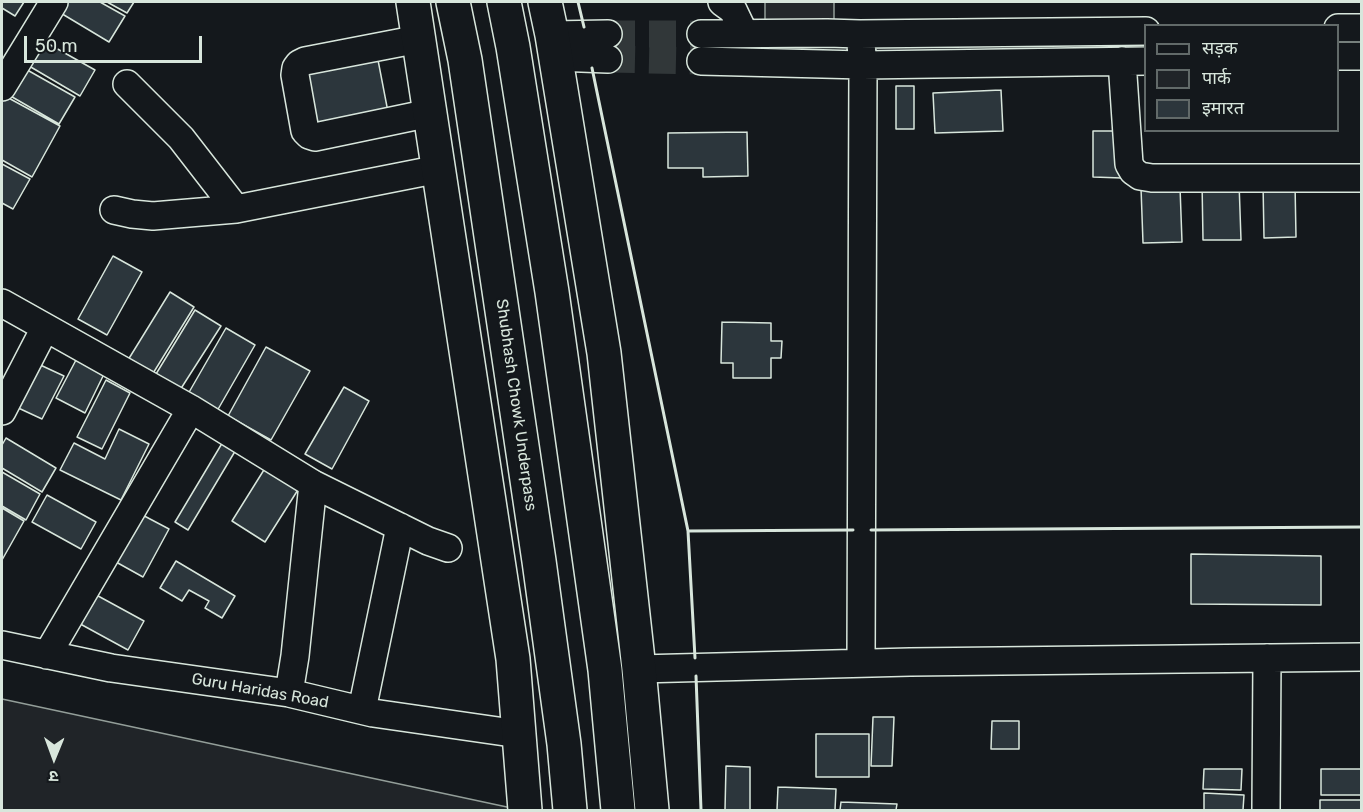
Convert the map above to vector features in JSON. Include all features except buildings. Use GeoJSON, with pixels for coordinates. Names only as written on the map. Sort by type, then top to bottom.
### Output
{"type":"FeatureCollection","features":[{"type":"Feature","properties":{"kind":"main road"},"geometry":{"type":"LineString","coordinates":[[413,2],[513,659],[525,810]]}},
{"type":"Feature","properties":{"kind":"main road","name":"Shubhash Chowk Underpass"},"geometry":{"type":"LineString","coordinates":[[453,2],[465,60],[539,561],[564,744],[570,810]]}},
{"type":"Feature","properties":{"kind":"main road"},"geometry":{"type":"LineString","coordinates":[[504,2],[552,292],[604,658],[618,810]]}},
{"type":"Feature","properties":{"kind":"main road"},"geometry":{"type":"LineString","coordinates":[[545,2],[604,353],[652,810]]}},
{"type":"Feature","properties":{"kind":"street"},"geometry":{"type":"LineString","coordinates":[[2,87],[54,2]]}},
{"type":"Feature","properties":{"kind":"street"},"geometry":{"type":"LineString","coordinates":[[722,2],[733,10],[744,33]]}},
{"type":"Feature","properties":{"kind":"street"},"geometry":{"type":"LineString","coordinates":[[1339,28],[1362,28]]}},
{"type":"Feature","properties":{"kind":"street"},"geometry":{"type":"LineString","coordinates":[[700,34],[1144,31]]}},
{"type":"Feature","properties":{"kind":"street"},"geometry":{"type":"LineString","coordinates":[[860,34],[863,65],[861,663]]}},
{"type":"Feature","properties":{"kind":"street"},"geometry":{"type":"LineString","coordinates":[[419,39],[305,62],[299,64],[295,75],[306,131],[315,137],[430,113]]}},
{"type":"Feature","properties":{"kind":"street"},"geometry":{"type":"LineString","coordinates":[[554,46],[608,47]]}},
{"type":"Feature","properties":{"kind":"street"},"geometry":{"type":"LineString","coordinates":[[1339,56],[1362,56]]}},
{"type":"Feature","properties":{"kind":"street"},"geometry":{"type":"LineString","coordinates":[[701,61],[863,65],[1134,61],[1128,164],[1140,176],[1152,178],[1362,178]]}},
{"type":"Feature","properties":{"kind":"street"},"geometry":{"type":"LineString","coordinates":[[128,84],[181,138],[236,209]]}},
{"type":"Feature","properties":{"kind":"street"},"geometry":{"type":"LineString","coordinates":[[114,210],[153,216],[236,209],[439,169]]}},
{"type":"Feature","properties":{"kind":"street"},"geometry":{"type":"LineString","coordinates":[[2,303],[191,409],[313,484],[428,541],[448,548]]}},
{"type":"Feature","properties":{"kind":"street"},"geometry":{"type":"LineString","coordinates":[[2,411],[45,328]]}},
{"type":"Feature","properties":{"kind":"street"},"geometry":{"type":"LineString","coordinates":[[47,655],[191,409]]}},
{"type":"Feature","properties":{"kind":"street"},"geometry":{"type":"LineString","coordinates":[[289,693],[313,484]]}},
{"type":"Feature","properties":{"kind":"street"},"geometry":{"type":"LineString","coordinates":[[362,710],[400,527]]}},
{"type":"Feature","properties":{"kind":"street","name":"Guru Haridas Road"},"geometry":{"type":"LineString","coordinates":[[2,645],[111,668],[289,693],[362,710],[519,734]]}},
{"type":"Feature","properties":{"kind":"street"},"geometry":{"type":"LineString","coordinates":[[639,669],[861,663],[1362,657]]}},
{"type":"Feature","properties":{"kind":"street"},"geometry":{"type":"LineString","coordinates":[[1266,810],[1267,658]]}},
{"type":"Feature","properties":{"kind":"green space"},"geometry":{"type":"Polygon","coordinates":[[[2,699],[521,810],[2,810],[2,699]]]}},
{"type":"Feature","properties":{"kind":"shaded area"},"geometry":{"type":"Polygon","coordinates":[[[765,2],[834,2],[834,24],[765,24],[765,2]]]}},
{"type":"Feature","properties":{"kind":"tunnel"},"geometry":{"type":"LineString","coordinates":[[608,34],[701,34]]}},
{"type":"Feature","properties":{"kind":"tunnel"},"geometry":{"type":"LineString","coordinates":[[608,59],[701,61]]}},
{"type":"Feature","properties":{"kind":"wall"},"geometry":{"type":"LineString","coordinates":[[578,2],[584,27]]}},
{"type":"Feature","properties":{"kind":"wall"},"geometry":{"type":"LineString","coordinates":[[592,68],[688,531],[695,658]]}},
{"type":"Feature","properties":{"kind":"wall"},"geometry":{"type":"LineString","coordinates":[[871,530],[1362,527]]}},
{"type":"Feature","properties":{"kind":"wall"},"geometry":{"type":"LineString","coordinates":[[688,531],[853,530]]}},
{"type":"Feature","properties":{"kind":"wall"},"geometry":{"type":"LineString","coordinates":[[696,676],[701,810]]}}]}
